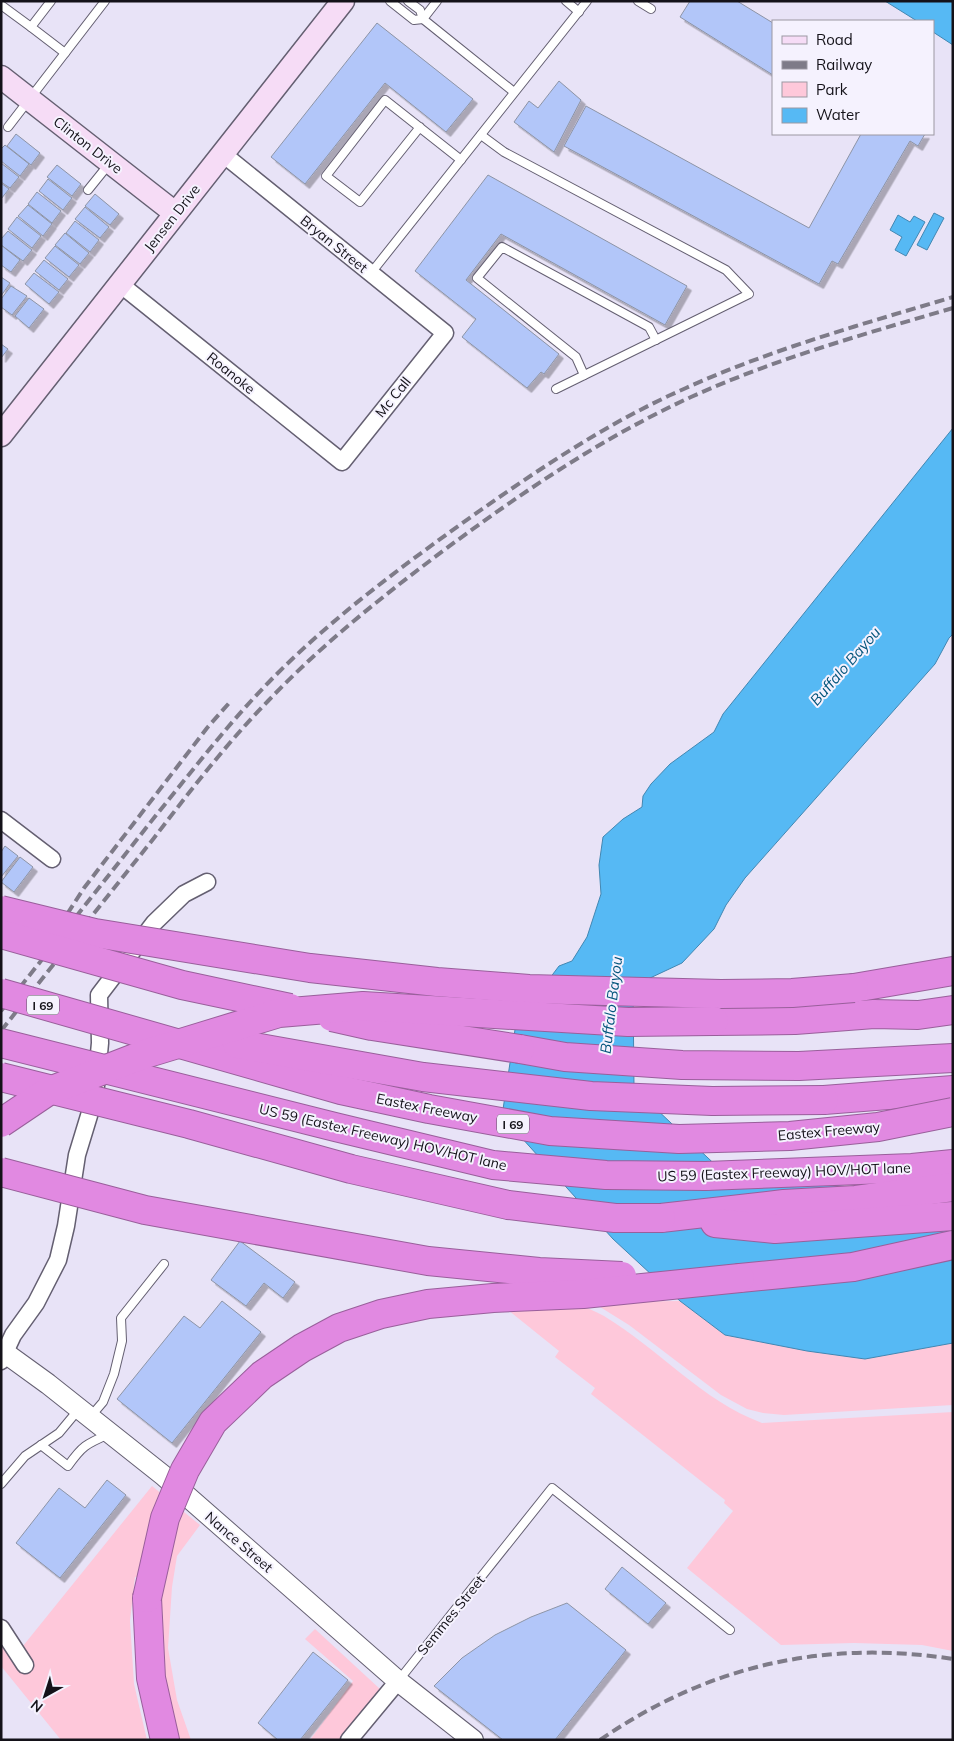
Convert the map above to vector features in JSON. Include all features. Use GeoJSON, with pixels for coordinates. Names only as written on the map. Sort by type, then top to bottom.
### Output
{"type":"FeatureCollection","features":[{"type":"Feature","properties":{"kind":"highway"},"geometry":{"type":"LineString","coordinates":[[1,910],[95,934],[310,968],[437,982],[529,988],[721,994],[792,993],[854,988],[953,971]]}},
{"type":"Feature","properties":{"kind":"highway"},"geometry":{"type":"LineString","coordinates":[[1,934],[182,985],[372,1026],[565,1057],[682,1065],[799,1066],[953,1058]]}},
{"type":"Feature","properties":{"kind":"highway","name":"Eastex Freeway"},"geometry":{"type":"LineString","coordinates":[[1,993],[341,1090],[429,1110],[550,1131],[678,1139],[790,1136],[878,1127],[953,1112]]}},
{"type":"Feature","properties":{"kind":"highway"},"geometry":{"type":"LineString","coordinates":[[874,1014],[953,998]]}},
{"type":"Feature","properties":{"kind":"highway"},"geometry":{"type":"LineString","coordinates":[[1,1123],[46,1092],[145,1054],[279,1013],[363,1006],[628,1022],[795,1020],[874,1014],[918,1016],[953,1010]]}},
{"type":"Feature","properties":{"kind":"highway"},"geometry":{"type":"LineString","coordinates":[[85,1017],[423,1077],[591,1096],[712,1101],[824,1100],[953,1090]]}},
{"type":"Feature","properties":{"kind":"highway","name":"US 59 (Eastex Freeway) HOV/HOT lane"},"geometry":{"type":"LineString","coordinates":[[1,1043],[335,1127],[493,1164],[606,1175],[706,1176],[912,1168],[953,1164]]}},
{"type":"Feature","properties":{"kind":"highway"},"geometry":{"type":"LineString","coordinates":[[1,1077],[189,1124],[351,1169],[508,1205],[615,1218],[661,1218],[774,1230],[953,1216]]}},
{"type":"Feature","properties":{"kind":"highway"},"geometry":{"type":"LineString","coordinates":[[1,1172],[145,1210],[428,1261],[539,1272],[740,1278]]}},
{"type":"Feature","properties":{"kind":"highway"},"geometry":{"type":"LineString","coordinates":[[661,1218],[784,1204],[856,1200],[953,1187]]}},
{"type":"Feature","properties":{"kind":"highway"},"geometry":{"type":"LineString","coordinates":[[165,1740],[151,1678],[146,1598],[165,1518],[185,1470],[213,1422],[262,1375],[302,1348],[339,1328],[381,1314],[428,1304],[493,1298],[583,1294],[853,1267],[953,1246]]}},
{"type":"Feature","properties":{"kind":"main road","name":"Jensen Drive"},"geometry":{"type":"LineString","coordinates":[[1,435],[343,1]]}},
{"type":"Feature","properties":{"kind":"main road","name":"Clinton Drive"},"geometry":{"type":"LineString","coordinates":[[1,77],[175,213]]}},
{"type":"Feature","properties":{"kind":"street","name":"Bryan Street"},"geometry":{"type":"LineString","coordinates":[[223,154],[445,333]]}},
{"type":"Feature","properties":{"kind":"street","name":"Roanoke"},"geometry":{"type":"LineString","coordinates":[[120,284],[342,462]]}},
{"type":"Feature","properties":{"kind":"street","name":"Mc Call"},"geometry":{"type":"LineString","coordinates":[[342,462],[445,333]]}},
{"type":"Feature","properties":{"kind":"street"},"geometry":{"type":"LineString","coordinates":[[1,820],[52,858]]}},
{"type":"Feature","properties":{"kind":"street"},"geometry":{"type":"LineString","coordinates":[[3,1355],[13,1335],[36,1303],[58,1260],[66,1226],[77,1155],[94,1096],[100,1042],[99,995],[154,923],[184,894],[208,882]]}},
{"type":"Feature","properties":{"kind":"street","name":"Nance Street"},"geometry":{"type":"LineString","coordinates":[[3,1355],[84,1413],[164,1476],[398,1681],[472,1740]]}},
{"type":"Feature","properties":{"kind":"street"},"geometry":{"type":"LineString","coordinates":[[1,1628],[25,1665]]}},
{"type":"Feature","properties":{"kind":"street","name":"Semmes Street"},"geometry":{"type":"LineString","coordinates":[[349,1740],[398,1681]]}},
{"type":"Feature","properties":{"kind":"lane"},"geometry":{"type":"LineString","coordinates":[[31,27],[51,1]]}},
{"type":"Feature","properties":{"kind":"lane"},"geometry":{"type":"LineString","coordinates":[[8,127],[105,1]]}},
{"type":"Feature","properties":{"kind":"lane"},"geometry":{"type":"LineString","coordinates":[[390,1],[414,20],[422,19],[437,1]]}},
{"type":"Feature","properties":{"kind":"lane"},"geometry":{"type":"LineString","coordinates":[[408,1],[420,10],[422,19],[514,92]]}},
{"type":"Feature","properties":{"kind":"lane"},"geometry":{"type":"LineString","coordinates":[[566,1],[579,12]]}},
{"type":"Feature","properties":{"kind":"lane"},"geometry":{"type":"LineString","coordinates":[[371,273],[587,1]]}},
{"type":"Feature","properties":{"kind":"lane"},"geometry":{"type":"LineString","coordinates":[[638,1],[651,9]]}},
{"type":"Feature","properties":{"kind":"lane"},"geometry":{"type":"LineString","coordinates":[[1,5],[65,53]]}},
{"type":"Feature","properties":{"kind":"lane"},"geometry":{"type":"LineString","coordinates":[[420,127],[360,202],[326,176],[385,100],[420,127],[461,160]]}},
{"type":"Feature","properties":{"kind":"lane"},"geometry":{"type":"LineString","coordinates":[[481,135],[504,152],[726,270],[749,294],[556,389]]}},
{"type":"Feature","properties":{"kind":"lane"},"geometry":{"type":"LineString","coordinates":[[88,190],[110,162]]}},
{"type":"Feature","properties":{"kind":"lane"},"geometry":{"type":"LineString","coordinates":[[584,375],[576,356],[477,278],[502,247],[649,327],[656,340]]}},
{"type":"Feature","properties":{"kind":"lane"},"geometry":{"type":"LineString","coordinates":[[1,1484],[25,1456],[84,1413],[103,1402],[114,1374],[122,1341],[121,1318],[164,1264]]}},
{"type":"Feature","properties":{"kind":"lane"},"geometry":{"type":"LineString","coordinates":[[41,1445],[68,1466],[79,1450],[89,1443],[110,1434]]}},
{"type":"Feature","properties":{"kind":"lane","name":"Semmes Street"},"geometry":{"type":"LineString","coordinates":[[398,1681],[552,1488],[730,1630]]}},
{"type":"Feature","properties":{"kind":"green space"},"geometry":{"type":"Polygon","coordinates":[[[680,1301],[725,1335],[865,1359],[953,1343],[953,1405],[784,1415],[747,1409],[721,1395],[629,1325],[592,1302],[680,1301]]]}},
{"type":"Feature","properties":{"kind":"green space"},"geometry":{"type":"Polygon","coordinates":[[[576,1303],[604,1316],[624,1329],[719,1401],[762,1423],[953,1412],[953,1651],[922,1645],[854,1643],[781,1645],[687,1568],[733,1511],[724,1503],[725,1500],[591,1394],[595,1388],[555,1357],[559,1351],[503,1306],[576,1303]]]}},
{"type":"Feature","properties":{"kind":"green space"},"geometry":{"type":"Polygon","coordinates":[[[152,1486],[200,1525],[177,1556],[172,1587],[168,1648],[177,1700],[191,1740],[172,1740],[167,1722],[157,1584],[135,1577],[130,1621],[134,1684],[147,1740],[61,1740],[1,1666],[1,1644],[21,1672],[32,1659],[23,1646],[152,1486]]]}},
{"type":"Feature","properties":{"kind":"green space"},"geometry":{"type":"Polygon","coordinates":[[[315,1629],[380,1689],[339,1740],[310,1740],[353,1681],[305,1639],[315,1629]]]}},
{"type":"Feature","properties":{"kind":"water"},"geometry":{"type":"Polygon","coordinates":[[[885,1],[953,1],[953,45],[934,33],[934,20],[915,20],[885,1]]]}},
{"type":"Feature","properties":{"kind":"water"},"geometry":{"type":"Polygon","coordinates":[[[934,213],[944,218],[927,250],[917,245],[934,213]]]}},
{"type":"Feature","properties":{"kind":"water"},"geometry":{"type":"Polygon","coordinates":[[[898,215],[910,222],[914,216],[925,222],[906,256],[895,250],[902,237],[890,230],[898,215]]]}},
{"type":"Feature","properties":{"kind":"water","name":"Buffalo Bayou"},"geometry":{"type":"Polygon","coordinates":[[[953,428],[953,634],[935,664],[745,878],[726,905],[714,929],[682,963],[633,986],[634,1088],[726,1175],[953,1197],[953,1343],[865,1359],[807,1351],[725,1335],[680,1301],[613,1239],[502,1116],[516,1023],[559,966],[572,961],[587,937],[601,894],[599,865],[603,837],[623,819],[642,807],[643,796],[651,784],[670,764],[714,732],[723,714],[953,428]]]}},
{"type":"Feature","properties":{"kind":"building"},"geometry":{"type":"Polygon","coordinates":[[[690,1],[737,1],[772,22],[772,74],[680,17],[690,1]]]}},
{"type":"Feature","properties":{"kind":"building"},"geometry":{"type":"Polygon","coordinates":[[[377,23],[473,99],[446,132],[385,83],[305,184],[271,157],[377,23]]]}},
{"type":"Feature","properties":{"kind":"building"},"geometry":{"type":"Polygon","coordinates":[[[559,81],[581,100],[554,152],[514,122],[529,101],[538,108],[559,81]]]}},
{"type":"Feature","properties":{"kind":"building"},"geometry":{"type":"Polygon","coordinates":[[[586,106],[809,228],[860,135],[924,135],[918,146],[910,141],[838,264],[832,261],[819,284],[564,146],[586,106]]]}},
{"type":"Feature","properties":{"kind":"building"},"geometry":{"type":"Polygon","coordinates":[[[16,134],[40,153],[31,165],[7,146],[16,134]]]}},
{"type":"Feature","properties":{"kind":"building"},"geometry":{"type":"Polygon","coordinates":[[[5,145],[29,164],[20,176],[1,161],[1,149],[5,145]]]}},
{"type":"Feature","properties":{"kind":"building"},"geometry":{"type":"Polygon","coordinates":[[[1,163],[19,177],[10,188],[1,182],[1,163]]]}},
{"type":"Feature","properties":{"kind":"building"},"geometry":{"type":"Polygon","coordinates":[[[57,165],[81,184],[72,196],[47,177],[57,165]]]}},
{"type":"Feature","properties":{"kind":"building"},"geometry":{"type":"Polygon","coordinates":[[[488,175],[687,286],[665,325],[501,234],[466,280],[559,354],[544,374],[541,372],[527,388],[462,337],[476,319],[415,271],[488,175]]]}},
{"type":"Feature","properties":{"kind":"building"},"geometry":{"type":"Polygon","coordinates":[[[48,179],[72,198],[63,210],[39,191],[48,179]]]}},
{"type":"Feature","properties":{"kind":"building"},"geometry":{"type":"Polygon","coordinates":[[[1,183],[9,189],[1,199],[1,183]]]}},
{"type":"Feature","properties":{"kind":"building"},"geometry":{"type":"Polygon","coordinates":[[[37,192],[61,211],[52,223],[28,204],[37,192]]]}},
{"type":"Feature","properties":{"kind":"building"},"geometry":{"type":"Polygon","coordinates":[[[95,194],[119,214],[110,225],[85,206],[95,194]]]}},
{"type":"Feature","properties":{"kind":"building"},"geometry":{"type":"Polygon","coordinates":[[[28,205],[52,224],[43,236],[18,216],[28,205]]]}},
{"type":"Feature","properties":{"kind":"building"},"geometry":{"type":"Polygon","coordinates":[[[85,207],[109,227],[100,238],[75,219],[85,207]]]}},
{"type":"Feature","properties":{"kind":"building"},"geometry":{"type":"Polygon","coordinates":[[[17,217],[41,236],[32,248],[8,229],[17,217]]]}},
{"type":"Feature","properties":{"kind":"building"},"geometry":{"type":"Polygon","coordinates":[[[75,221],[99,240],[90,252],[66,233],[75,221]]]}},
{"type":"Feature","properties":{"kind":"building"},"geometry":{"type":"Polygon","coordinates":[[[8,231],[32,250],[23,261],[1,245],[1,239],[8,231]]]}},
{"type":"Feature","properties":{"kind":"building"},"geometry":{"type":"Polygon","coordinates":[[[65,233],[89,253],[80,264],[55,245],[65,233]]]}},
{"type":"Feature","properties":{"kind":"building"},"geometry":{"type":"Polygon","coordinates":[[[1,245],[20,260],[11,272],[1,265],[1,245]]]}},
{"type":"Feature","properties":{"kind":"building"},"geometry":{"type":"Polygon","coordinates":[[[55,246],[79,265],[69,277],[45,258],[55,246]]]}},
{"type":"Feature","properties":{"kind":"building"},"geometry":{"type":"Polygon","coordinates":[[[44,260],[68,279],[59,290],[35,271],[44,260]]]}},
{"type":"Feature","properties":{"kind":"building"},"geometry":{"type":"Polygon","coordinates":[[[34,273],[59,292],[49,304],[25,284],[34,273]]]}},
{"type":"Feature","properties":{"kind":"building"},"geometry":{"type":"Polygon","coordinates":[[[1,277],[10,283],[1,296],[1,277]]]}},
{"type":"Feature","properties":{"kind":"building"},"geometry":{"type":"Polygon","coordinates":[[[11,286],[27,296],[12,315],[1,307],[1,299],[11,286]]]}},
{"type":"Feature","properties":{"kind":"building"},"geometry":{"type":"Polygon","coordinates":[[[29,298],[44,309],[29,328],[15,316],[29,298]]]}},
{"type":"Feature","properties":{"kind":"building"},"geometry":{"type":"Polygon","coordinates":[[[1,344],[8,349],[1,358],[1,344]]]}},
{"type":"Feature","properties":{"kind":"building"},"geometry":{"type":"Polygon","coordinates":[[[5,846],[18,856],[1,877],[1,852],[5,846]]]}},
{"type":"Feature","properties":{"kind":"building"},"geometry":{"type":"Polygon","coordinates":[[[20,857],[33,867],[14,892],[1,882],[20,857]]]}},
{"type":"Feature","properties":{"kind":"building"},"geometry":{"type":"Polygon","coordinates":[[[240,1241],[295,1282],[283,1298],[264,1283],[246,1306],[211,1280],[240,1241]]]}},
{"type":"Feature","properties":{"kind":"building"},"geometry":{"type":"Polygon","coordinates":[[[222,1301],[261,1332],[172,1443],[117,1399],[184,1316],[200,1328],[222,1301]]]}},
{"type":"Feature","properties":{"kind":"building"},"geometry":{"type":"Polygon","coordinates":[[[107,1480],[126,1495],[60,1578],[16,1543],[59,1488],[85,1508],[107,1480]]]}},
{"type":"Feature","properties":{"kind":"building"},"geometry":{"type":"Polygon","coordinates":[[[622,1567],[666,1603],[648,1624],[605,1589],[622,1567]]]}},
{"type":"Feature","properties":{"kind":"building"},"geometry":{"type":"Polygon","coordinates":[[[567,1603],[626,1650],[555,1740],[503,1740],[434,1686],[462,1658],[495,1635],[531,1617],[567,1603]]]}},
{"type":"Feature","properties":{"kind":"building"},"geometry":{"type":"Polygon","coordinates":[[[313,1652],[348,1680],[300,1740],[278,1740],[258,1723],[313,1652]]]}},
{"type":"Feature","properties":{"kind":"railway"},"geometry":{"type":"LineString","coordinates":[[1,1011],[211,747],[253,699],[313,640],[410,561],[515,486],[570,450],[656,402],[751,361],[852,327],[953,297]]}},
{"type":"Feature","properties":{"kind":"railway"},"geometry":{"type":"LineString","coordinates":[[1,1031],[223,750],[253,717],[335,637],[430,560],[540,482],[629,428],[691,397],[787,359],[953,308]]}},
{"type":"Feature","properties":{"kind":"railway"},"geometry":{"type":"LineString","coordinates":[[51,939],[84,888],[207,728],[230,702]]}},
{"type":"Feature","properties":{"kind":"railway"},"geometry":{"type":"LineString","coordinates":[[600,1740],[641,1714],[682,1693],[768,1664],[813,1656],[858,1653],[905,1654],[953,1659]]}}]}
